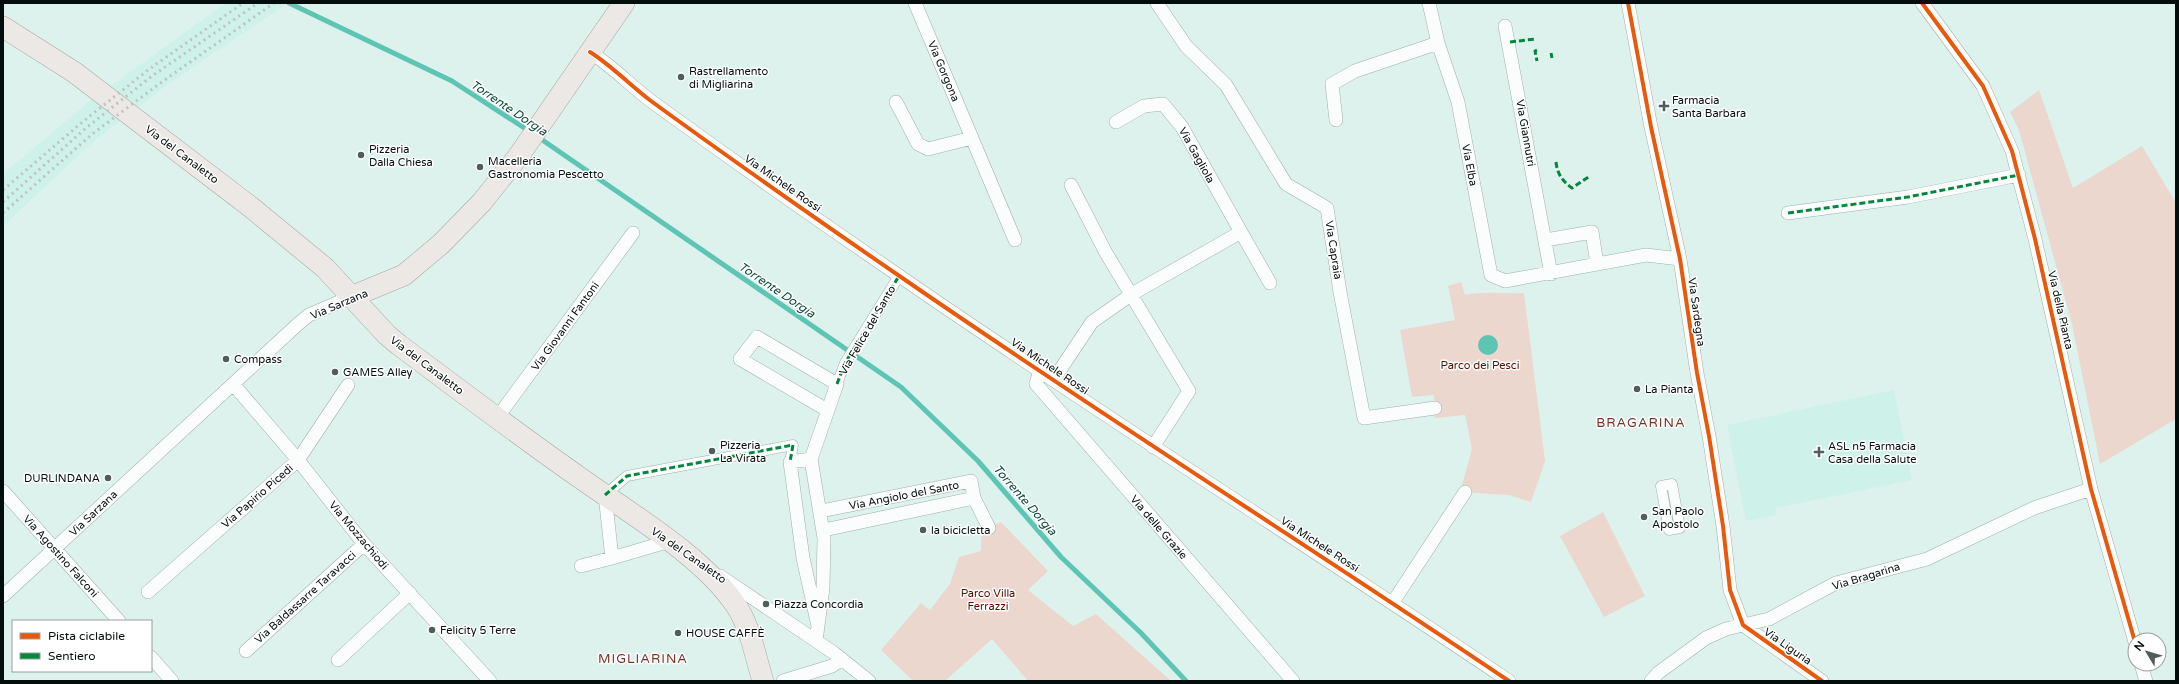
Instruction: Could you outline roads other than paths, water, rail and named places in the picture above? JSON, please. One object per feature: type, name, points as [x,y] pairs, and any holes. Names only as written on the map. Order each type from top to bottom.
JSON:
[{"type":"main road","name":"Via Sarzana","points":[[351,297],[404,276],[441,244],[482,202],[520,154],[624,3]]},
{"type":"main road","name":"Via del Canaletto","points":[[3,27],[74,72],[218,181],[325,268],[387,335],[497,418],[677,547]]},
{"type":"main road","points":[[677,547],[719,586],[736,607],[752,642],[760,673]]},
{"type":"street","name":"Via Gorgona","points":[[915,3],[1015,240]]},
{"type":"street","name":"Via Capraia","points":[[1157,3],[1186,46],[1226,85],[1286,184],[1327,208],[1340,292],[1364,418],[1434,408]]},
{"type":"street","name":"Via Elba","points":[[1429,3],[1438,43],[1458,102],[1491,275],[1505,281],[1551,274]]},
{"type":"street","name":"Via Sardegna","points":[[1628,3],[1653,134],[1680,259],[1696,373],[1709,436],[1722,518],[1730,590],[1743,625]]},
{"type":"street","name":"Via della Pianta","points":[[1922,3],[1983,86],[2012,151],[2069,384],[2091,489],[2132,632]]},
{"type":"street","name":"Via Giannutri","points":[[1505,26],[1546,240],[1551,274]]},
{"type":"street","points":[[1336,120],[1332,84],[1355,71],[1438,43]]},
{"type":"street","name":"Via Michele Rossi","points":[[590,52],[604,61],[647,98],[899,276],[1153,447],[1394,602],[1509,681]]},
{"type":"street","points":[[896,102],[918,144],[928,149],[972,138]]},
{"type":"street","name":"Via Gagliola","points":[[1116,122],[1144,106],[1163,104],[1182,127],[1270,283]]},
{"type":"street","points":[[1788,213],[1908,197],[2019,175]]},
{"type":"street","points":[[1071,185],[1106,253],[1189,391],[1153,447]]},
{"type":"street","points":[[1054,379],[1092,322],[1132,294],[1241,232]]},
{"type":"street","points":[[1546,240],[1592,232],[1598,264]]},
{"type":"street","name":"Via Giovanni Fantoni","points":[[497,418],[633,233]]},
{"type":"street","points":[[1551,274],[1646,255],[1680,259]]},
{"type":"street","name":"Via Felice del Santo","points":[[811,459],[827,410],[845,363],[899,276]]},
{"type":"street","name":"Via Sarzana","points":[[3,596],[309,315],[351,297]]},
{"type":"street","name":"Via Felice del Santo","points":[[827,410],[740,358],[757,337],[837,384]]},
{"type":"street","name":"Via delle Grazie","points":[[1040,370],[1036,384],[1293,681]]},
{"type":"street","name":"Via Mozzachiodi","points":[[233,384],[298,460],[364,544],[490,681]]},
{"type":"street","name":"Via Papirio Picedi","points":[[148,592],[298,460],[348,385]]},
{"type":"street","points":[[612,558],[605,495],[627,476],[793,445],[790,462],[803,558],[818,626]]},
{"type":"street","points":[[790,462],[811,459],[824,530],[824,588],[816,641]]},
{"type":"street","name":"Via Angiolo del Santo","points":[[821,511],[971,481],[974,498],[988,528]]},
{"type":"street","name":"Via Bragarina","points":[[1651,681],[1658,673],[1706,638],[1743,625],[1769,619],[1836,583],[1927,559],[2034,508],[2091,489]]},
{"type":"street","name":"Via Agostino Falconi","points":[[3,491],[118,620]]},
{"type":"street","points":[[1394,602],[1465,492]]},
{"type":"street","name":"Via Angiolo del Santo","points":[[824,530],[974,498]]},
{"type":"street","name":"Via Baldassarre Taravacci","points":[[246,651],[364,544]]},
{"type":"street","points":[[581,566],[612,558],[677,547]]},
{"type":"street","name":"Via del Canaletto","points":[[677,547],[842,659],[869,681]]},
{"type":"street","points":[[338,660],[410,593]]},
{"type":"street","name":"Via Liguria","points":[[1743,625],[1822,681]]},
{"type":"street","points":[[152,658],[172,681]]},
{"type":"street","points":[[783,681],[832,666],[842,659]]},
{"type":"waterway","name":"Torrente Dorgia","points":[[289,3],[452,81],[529,131]]},
{"type":"waterway","name":"Torrente Dorgia","points":[[538,137],[901,387],[978,461],[1061,557],[1141,633],[1186,681]]},
{"type":"railway","points":[[3,190],[80,124],[148,70],[243,3]]},
{"type":"railway","points":[[3,202],[86,128],[152,76],[258,3]]},
{"type":"railway","points":[[3,213],[91,135],[159,84],[274,3]]},
{"type":"place","name":"Rastrellamento di Migliarina","points":[[681,77]]},
{"type":"place","name":"Farmacia Santa Barbara","points":[[1664,106]]},
{"type":"place","name":"Pizzeria Dalla Chiesa","points":[[361,155]]},
{"type":"place","name":"Macelleria Gastronomia Pescetto","points":[[480,167]]},
{"type":"place","name":"Compass","points":[[226,359]]},
{"type":"place","name":"GAMES Alley","points":[[335,372]]},
{"type":"place","name":"La Pianta","points":[[1637,389]]},
{"type":"place","name":"Pizzeria La Virata","points":[[712,451]]},
{"type":"place","name":"ASL n5 Farmacia Casa della Salute","points":[[1819,452]]},
{"type":"place","name":"DURLINDANA","points":[[108,478]]},
{"type":"place","name":"San Paolo Apostolo","points":[[1644,517]]},
{"type":"place","name":"la bicicletta","points":[[923,530]]},
{"type":"place","name":"Piazza Concordia","points":[[766,604]]},
{"type":"place","name":"Felicity 5 Terre","points":[[432,630]]},
{"type":"place","name":"HOUSE CAFFÈ","points":[[678,633]]},
{"type":"district","name":"BRAGARINA","points":[[1641,422]]},
{"type":"district","name":"MIGLIARINA","points":[[643,658]]},
{"type":"park label","name":"Parco dei Pesci","points":[[1480,365]]},
{"type":"park label","name":"Parco Villa Ferrazzi","points":[[988,599]]}]
